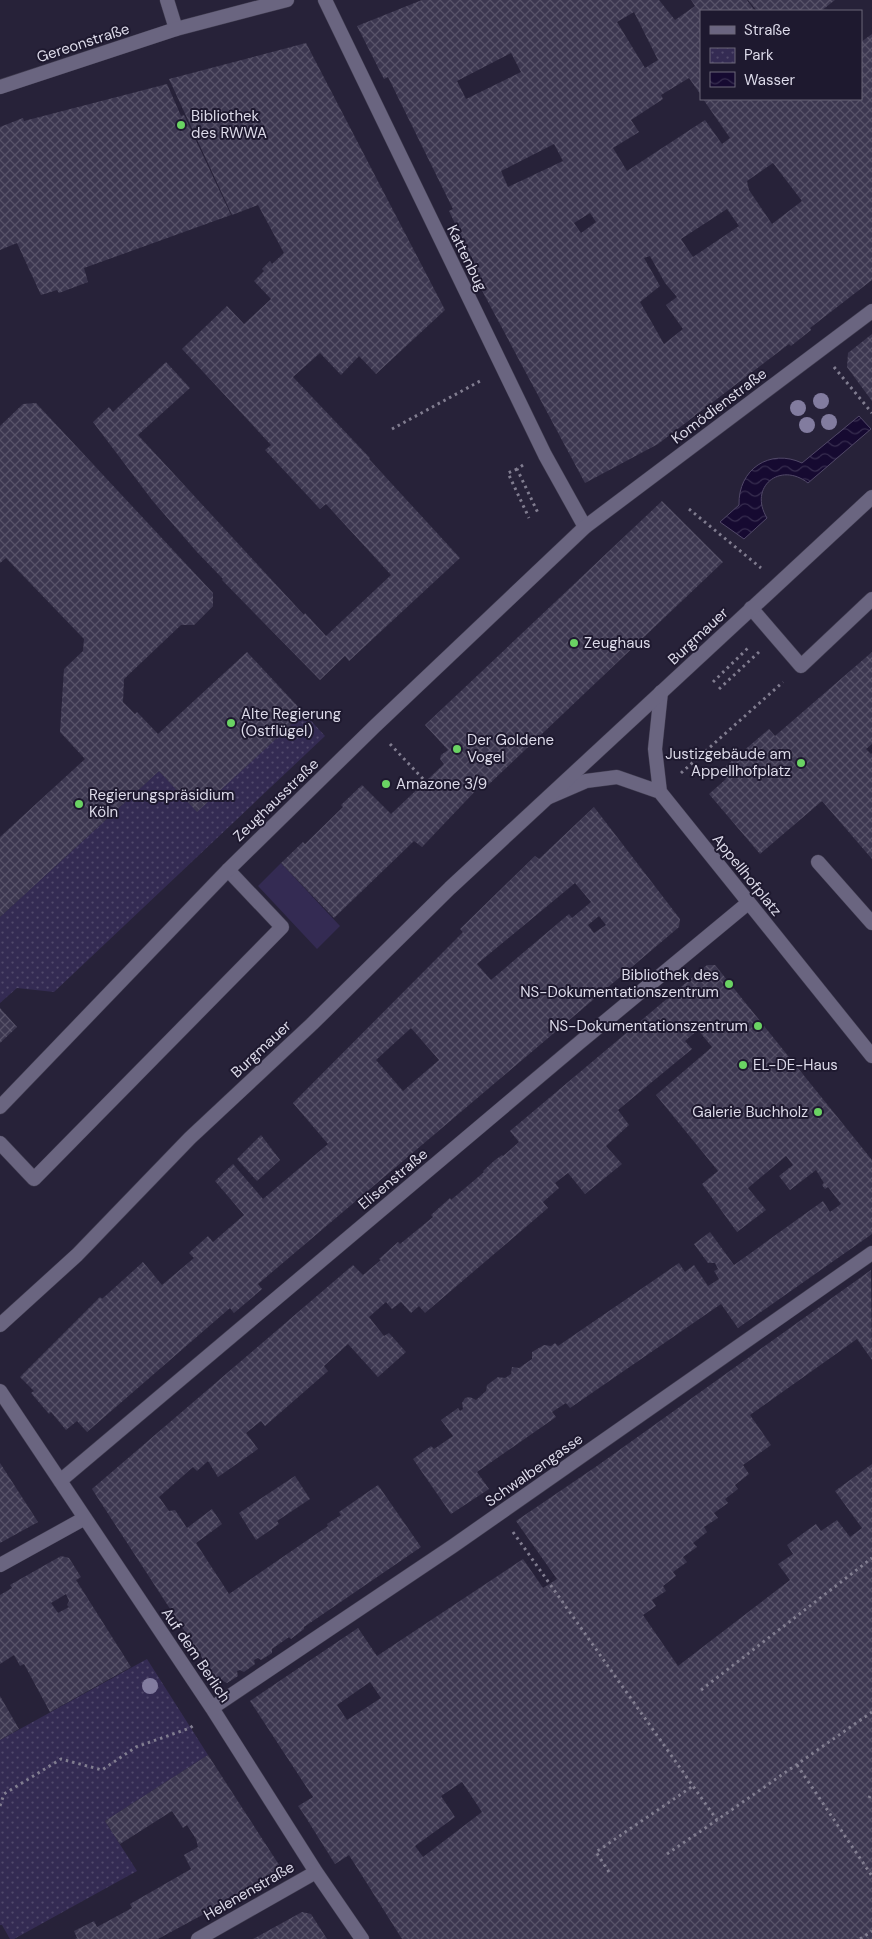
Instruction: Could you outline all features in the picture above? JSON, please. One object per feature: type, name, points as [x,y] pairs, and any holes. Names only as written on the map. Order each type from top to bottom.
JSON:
[{"type":"street","points":[[167,0],[176,29]]},
{"type":"street","name":"Gereonstraße","points":[[0,87],[176,29],[287,0]]},
{"type":"street","name":"Kattenbug","points":[[325,0],[540,447],[586,527]]},
{"type":"street","name":"Komödienstraße","points":[[586,527],[872,311]]},
{"type":"street","name":"Burgmauer","points":[[0,1325],[77,1256],[190,1138],[312,1024],[450,888],[872,497]]},
{"type":"street","name":"Zeughausstraße","points":[[0,1108],[228,870],[374,728],[586,527]]},
{"type":"street","points":[[751,608],[801,666],[872,599]]},
{"type":"street","points":[[660,792],[655,749],[661,692]]},
{"type":"street","name":"Burgmauer","points":[[546,798],[586,781],[617,777],[660,792]]},
{"type":"street","name":"Appellhofplatz","points":[[660,792],[871,1055]]},
{"type":"street","points":[[818,862],[872,923]]},
{"type":"street","points":[[0,1143],[34,1179],[282,927],[228,870]]},
{"type":"street","name":"Elisenstraße","points":[[60,1481],[748,903]]},
{"type":"street","name":"Schwalbengasse","points":[[212,1708],[500,1514],[872,1253]]},
{"type":"street","name":"Auf dem Berlich","points":[[0,1391],[212,1708],[316,1872],[362,1939]]},
{"type":"street","points":[[0,1566],[85,1518]]},
{"type":"street","name":"Helenenstraße","points":[[198,1939],[316,1872]]},
{"type":"path","points":[[811,357],[823,370],[831,363],[872,413]]},
{"type":"path","points":[[392,429],[469,386]]},
{"type":"path","points":[[517,469],[508,473],[529,518]]},
{"type":"path","points":[[519,473],[538,514]]},
{"type":"path","points":[[688,509],[779,582]]},
{"type":"path","points":[[713,682],[750,646]]},
{"type":"path","points":[[719,689],[757,653]]},
{"type":"path","points":[[660,792],[801,666]]},
{"type":"path","points":[[374,728],[425,781]]},
{"type":"path","points":[[500,1514],[717,1820]]},
{"type":"path","points":[[701,1690],[872,1558]]},
{"type":"path","points":[[0,1806],[2,1795],[61,1760],[102,1770],[136,1747],[190,1728],[212,1708]]},
{"type":"path","points":[[667,1854],[872,1712]]},
{"type":"path","points":[[797,1765],[872,1876]]},
{"type":"path","points":[[610,1872],[596,1852],[693,1786]]},
{"type":"path","points":[[860,1939],[872,1931]]},
{"type":"green space","points":[[304,713],[325,736],[54,992],[17,988],[0,1003],[0,917],[159,771],[197,811]]},
{"type":"green space","points":[[281,863],[340,926],[317,949],[258,886]]},
{"type":"green space","points":[[147,1659],[208,1755],[105,1821],[137,1871],[14,1939],[10,1939],[2,1925],[0,1925],[0,1740]]},
{"type":"water","points":[[859,416],[871,429],[808,483],[797,477],[787,475],[778,476],[770,481],[764,488],[761,496],[762,507],[767,518],[744,539],[720,522],[739,505],[740,492],[744,481],[758,465],[768,460],[779,458],[802,463]]},
{"type":"building","points":[[422,0],[659,0],[675,20],[695,6],[691,0],[747,0],[754,10],[700,10],[700,94],[689,78],[661,95],[663,99],[631,120],[639,132],[613,148],[627,171],[705,120],[722,144],[730,138],[704,100],[862,100],[862,41],[872,34],[872,280],[810,328],[811,330],[791,346],[789,344],[658,444],[585,483],[471,270],[476,267],[449,211],[453,209],[388,77],[384,79],[357,26]],"holes":[[[634,12],[658,60],[645,68],[617,22]],[[511,53],[521,72],[466,99],[457,81]],[[554,144],[563,161],[508,187],[501,171]],[[773,163],[802,201],[772,224],[749,190],[747,181]],[[727,209],[739,226],[693,257],[681,239]],[[590,213],[596,222],[581,233],[574,223]],[[650,256],[665,283],[677,297],[666,305],[683,329],[664,344],[640,302],[660,286],[644,258]]]},
{"type":"building","points":[[748,0],[835,0],[822,10],[756,10]]},
{"type":"building","points":[[306,43],[445,310],[376,374],[359,356],[341,375],[320,353],[293,377],[370,458],[460,558],[349,661],[345,656],[320,680],[196,551],[152,500],[93,422],[109,407],[113,412],[166,362],[190,388],[138,435],[304,615],[305,613],[326,636],[391,575],[326,504],[320,509],[265,450],[271,445],[182,349],[227,306],[244,324],[271,299],[254,281],[264,271],[262,269],[270,261],[272,264],[284,253],[258,205],[232,215],[169,79]]},
{"type":"building","points":[[167,84],[181,116],[184,115],[231,215],[84,268],[88,282],[59,293],[57,290],[41,295],[17,243],[0,250],[0,127],[23,118],[24,121]]},
{"type":"building","points":[[872,334],[872,401],[847,367],[848,353]]},
{"type":"building","points":[[36,403],[213,593],[213,606],[194,625],[181,625],[124,679],[123,702],[135,714],[137,712],[158,734],[247,652],[304,713],[197,812],[159,771],[0,917],[0,837],[85,759],[60,732],[64,669],[83,651],[84,639],[6,558],[0,563],[0,426],[23,404]]},
{"type":"building","name":"Zeughaus","points":[[662,501],[723,562],[485,788],[482,784],[422,847],[414,841],[334,918],[281,863],[303,842],[305,844],[343,807],[341,805],[362,785],[391,814],[444,764],[440,759],[441,755],[448,750],[425,725]]},
{"type":"building","name":"Justizgebäude am Appellhofplatz","points":[[872,652],[872,744],[866,749],[872,753],[872,859],[822,801],[760,854],[709,794],[726,779],[719,772],[769,729],[775,736]]},
{"type":"building","points":[[594,807],[680,919],[679,927],[258,1284],[262,1289],[234,1313],[230,1308],[87,1432],[77,1421],[66,1430],[51,1412],[49,1414],[31,1393],[34,1391],[20,1377],[100,1297],[102,1299],[143,1262],[162,1285],[194,1258],[189,1253],[208,1236],[213,1242],[244,1215],[215,1181],[233,1164],[263,1199],[328,1144],[293,1103],[463,932],[460,929],[535,856],[539,859]],"holes":[[[575,883],[591,902],[572,918],[569,914],[491,980],[477,964]],[[599,916],[606,925],[594,933],[588,925]],[[411,1028],[439,1060],[403,1091],[376,1060]]]},
{"type":"building","points":[[707,965],[715,965],[872,1160],[872,1234],[738,1328],[721,1304],[570,1408],[566,1403],[552,1412],[556,1417],[477,1472],[489,1489],[451,1514],[413,1459],[431,1446],[434,1449],[453,1436],[441,1420],[458,1408],[460,1411],[463,1409],[462,1403],[465,1398],[470,1397],[476,1400],[486,1391],[487,1385],[498,1377],[505,1378],[511,1374],[512,1367],[519,1368],[532,1359],[532,1352],[544,1345],[551,1346],[555,1343],[558,1346],[679,1263],[685,1272],[694,1265],[708,1286],[719,1279],[714,1271],[718,1269],[715,1263],[708,1263],[694,1244],[710,1232],[734,1265],[823,1201],[830,1212],[841,1204],[828,1187],[825,1189],[822,1185],[824,1183],[816,1170],[790,1190],[779,1176],[793,1165],[786,1156],[748,1188],[766,1210],[737,1232],[702,1184],[718,1171],[656,1095],[712,1047],[698,1030],[685,1041],[692,1049],[618,1110],[629,1125],[606,1146],[622,1164],[585,1194],[568,1173],[555,1183],[559,1188],[543,1202],[548,1208],[425,1313],[419,1306],[411,1313],[401,1302],[392,1309],[386,1302],[369,1317],[384,1336],[389,1333],[406,1352],[378,1377],[348,1344],[324,1366],[328,1371],[265,1426],[261,1421],[246,1433],[258,1449],[218,1477],[208,1461],[197,1471],[193,1467],[159,1497],[169,1511],[175,1510],[187,1528],[212,1509],[222,1524],[196,1543],[229,1594],[328,1526],[327,1524],[341,1515],[339,1512],[378,1485],[421,1547],[304,1627],[291,1639],[289,1637],[272,1649],[272,1653],[261,1660],[258,1658],[254,1660],[255,1664],[244,1672],[237,1671],[238,1676],[227,1683],[223,1681],[219,1684],[92,1489],[353,1265],[363,1275],[398,1242],[400,1244],[433,1217],[431,1215],[450,1198],[451,1200],[495,1160],[503,1156],[519,1142],[510,1131]]},
{"type":"building","points":[[0,1008],[17,1027],[0,1043]]},
{"type":"building","points":[[261,1135],[280,1160],[257,1181],[237,1159]]},
{"type":"building","points":[[871,1270],[872,1360],[857,1339],[750,1415],[771,1445],[743,1465],[749,1474],[735,1485],[738,1489],[725,1499],[728,1503],[714,1513],[718,1518],[704,1527],[707,1532],[693,1543],[697,1547],[683,1557],[687,1562],[673,1572],[676,1576],[663,1586],[666,1591],[652,1600],[656,1606],[643,1615],[678,1666],[790,1580],[778,1564],[793,1554],[787,1545],[816,1524],[821,1531],[837,1520],[850,1537],[862,1528],[835,1491],[872,1464],[872,1939],[402,1939],[349,1855],[335,1864],[298,1806],[313,1797],[250,1701],[358,1628],[377,1656],[523,1559],[543,1588],[557,1579],[516,1521],[597,1466]],"holes":[[[370,1682],[381,1698],[347,1720],[337,1705]],[[462,1782],[482,1812],[423,1857],[415,1846],[455,1817],[441,1796]]]},
{"type":"building","points":[[0,1463],[38,1522],[0,1543]]},
{"type":"building","points":[[295,1476],[310,1499],[277,1521],[279,1524],[256,1540],[239,1513]]},
{"type":"building","points":[[61,1556],[69,1558],[81,1577],[76,1580],[131,1667],[50,1712],[24,1664],[20,1666],[14,1655],[0,1664],[0,1595],[12,1588],[10,1585]],"holes":[[[66,1594],[69,1601],[67,1605],[69,1607],[58,1613],[51,1603]]]},
{"type":"building","points":[[0,1696],[19,1729],[0,1740]]},
{"type":"building","points":[[208,1755],[283,1871],[158,1939],[75,1939],[77,1938],[74,1931],[94,1921],[97,1927],[132,1908],[130,1904],[191,1869],[184,1855],[198,1847],[196,1839],[187,1825],[183,1828],[172,1811],[120,1844],[105,1821]]},
{"type":"building","points":[[302,1912],[311,1914],[327,1939],[253,1939]]},
{"type":"place","name":"Bibliothek des RWWA","points":[[181,125]]},
{"type":"place","name":"Zeughaus","points":[[574,643]]},
{"type":"place","name":"Alte Regierung (Ostflügel)","points":[[231,723]]},
{"type":"place","name":"Der Goldene Vogel","points":[[457,749]]},
{"type":"place","name":"Justizgebäude am Appellhofplatz","points":[[801,763]]},
{"type":"place","name":"Amazone 3/9","points":[[386,784]]},
{"type":"place","name":"Regierungspräsidium Köln","points":[[79,804]]},
{"type":"place","name":"Bibliothek des NS-Dokumentationszentrum","points":[[729,984]]},
{"type":"place","name":"NS-Dokumentationszentrum","points":[[758,1026]]},
{"type":"place","name":"EL-DE-Haus","points":[[743,1065]]},
{"type":"place","name":"Galerie Buchholz","points":[[818,1112]]}]
